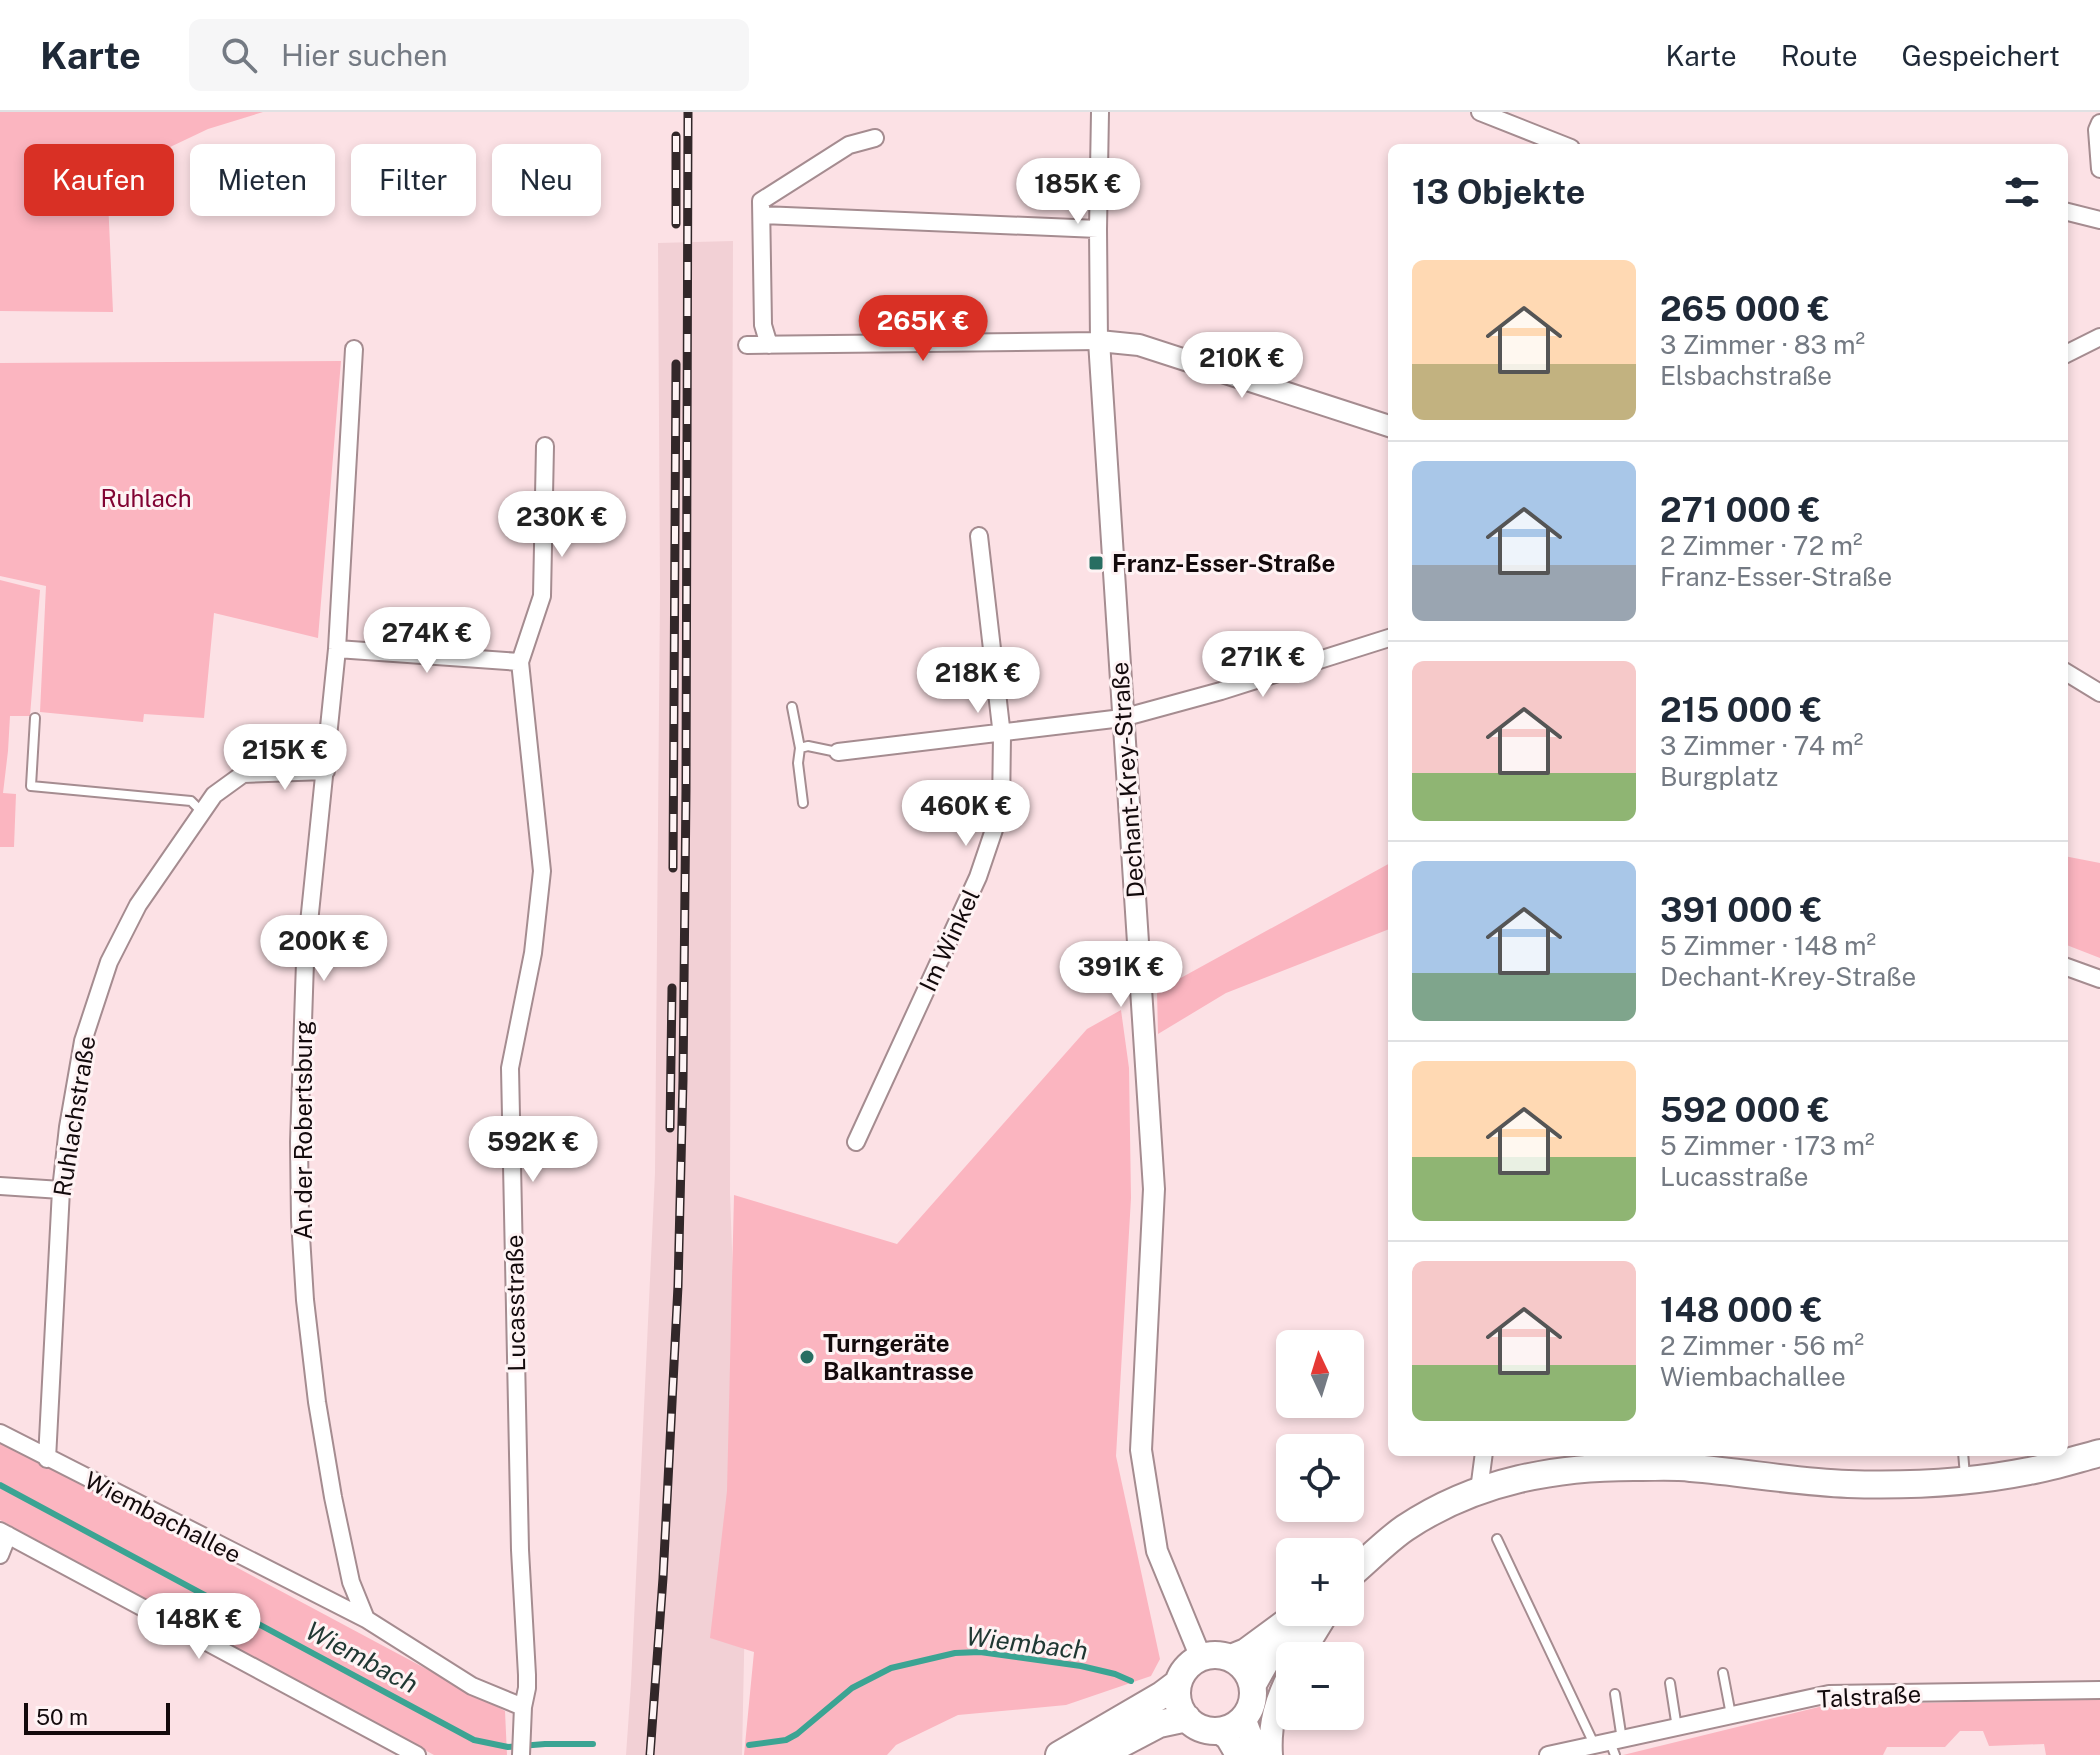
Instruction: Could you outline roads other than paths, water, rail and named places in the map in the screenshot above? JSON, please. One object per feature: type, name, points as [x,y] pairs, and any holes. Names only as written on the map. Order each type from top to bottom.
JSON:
[{"type":"main road","points":[[1364,1563],[1404,1529],[1441,1507],[1479,1490],[1528,1476],[1603,1467],[1689,1467],[1769,1478],[1911,1485],[2030,1471],[2100,1453]]},
{"type":"main road","points":[[1231,1658],[1246,1652],[1282,1626]]},
{"type":"main road","points":[[1253,1684],[1266,1661],[1302,1626]]},
{"type":"main road","points":[[1217,1731],[1233,1727],[1244,1718],[1252,1704],[1253,1684],[1242,1665],[1218,1655],[1201,1658],[1186,1668],[1178,1683],[1177,1696],[1187,1718],[1227,1738],[1237,1755]]},
{"type":"main road","points":[[1059,1755],[1178,1683]]},
{"type":"main road","points":[[1271,1755],[1272,1716],[1276,1704]]},
{"type":"main road","points":[[1082,1755],[1119,1745],[1159,1724],[1187,1718]]},
{"type":"main road","points":[[1244,1718],[1258,1755]]},
{"type":"street","name":"Dechant-Krey-Straße","points":[[1100,112],[1099,341],[1154,1189],[1141,1450],[1157,1551],[1201,1658]]},
{"type":"street","points":[[1480,112],[1561,144]]},
{"type":"street","points":[[2100,123],[2097,130],[2100,169]]},
{"type":"street","points":[[769,345],[763,325],[761,201],[849,145],[875,138]]},
{"type":"street","points":[[2068,212],[2100,220]]},
{"type":"street","points":[[762,215],[1098,229]]},
{"type":"street","points":[[2068,353],[2100,337]]},
{"type":"street","points":[[747,345],[1099,341],[1139,345],[1388,426]]},
{"type":"street","name":"An der Robertsburg","points":[[354,349],[337,649],[305,962],[299,1142],[305,1300],[319,1418],[351,1582],[366,1619]]},
{"type":"street","name":"Lucasstraße","points":[[521,1755],[527,1675],[520,1550],[510,1068],[533,953],[542,871],[520,662],[542,596],[545,446]]},
{"type":"street","name":"Im Winkel","points":[[856,1142],[978,877],[1001,809],[1001,733],[979,536]]},
{"type":"street","points":[[838,752],[1122,718],[1221,691],[1388,638]]},
{"type":"street","points":[[337,649],[520,662]]},
{"type":"street","points":[[2068,673],[2100,693]]},
{"type":"street","name":"Ruhlachstraße","points":[[47,1459],[61,1190],[68,1127],[83,1041],[109,962],[138,905],[214,795],[243,774],[326,771]]},
{"type":"street","points":[[2068,967],[2100,979]]},
{"type":"street","points":[[0,1186],[61,1190]]},
{"type":"street","name":"Wiembachallee","points":[[0,1433],[366,1619],[472,1686],[523,1714]]},
{"type":"street","points":[[1479,1490],[1483,1456]]},
{"type":"street","points":[[0,1555],[4,1533],[417,1755]]},
{"type":"street","name":"Talstraße","points":[[1548,1755],[1611,1746],[1829,1694],[2100,1690]]},
{"type":"lane","points":[[792,707],[800,748],[798,763],[803,803]]},
{"type":"lane","points":[[35,718],[31,786],[191,801],[202,812]]},
{"type":"lane","points":[[800,748],[808,746],[838,752]]},
{"type":"lane","points":[[1963,1456],[1966,1480]]},
{"type":"lane","points":[[1497,1539],[1611,1746]]},
{"type":"lane","points":[[1723,1673],[1732,1716]]},
{"type":"lane","points":[[1670,1683],[1677,1728]]},
{"type":"lane","points":[[1611,1746],[1615,1694]]},
{"type":"waterway","name":"Wiembach","points":[[0,1485],[474,1740],[508,1747],[593,1744]]},
{"type":"waterway","name":"Wiembach","points":[[749,1745],[786,1740],[852,1688],[891,1668],[955,1653],[980,1652],[1081,1666],[1131,1681]]},
{"type":"railway","points":[[650,1755],[663,1578],[678,1286],[683,1080],[688,112]]},
{"type":"railway","points":[[676,136],[676,224]]},
{"type":"railway","points":[[673,868],[676,364]]},
{"type":"railway","points":[[670,1128],[672,988]]},
{"type":"place","name":"Franz-Esser-Straße","points":[[1096,563]]},
{"type":"place","name":"Turngeräte Balkantrasse","points":[[807,1357]]},
{"type":"park label","name":"Ruhlach","points":[[146,498]]}]
